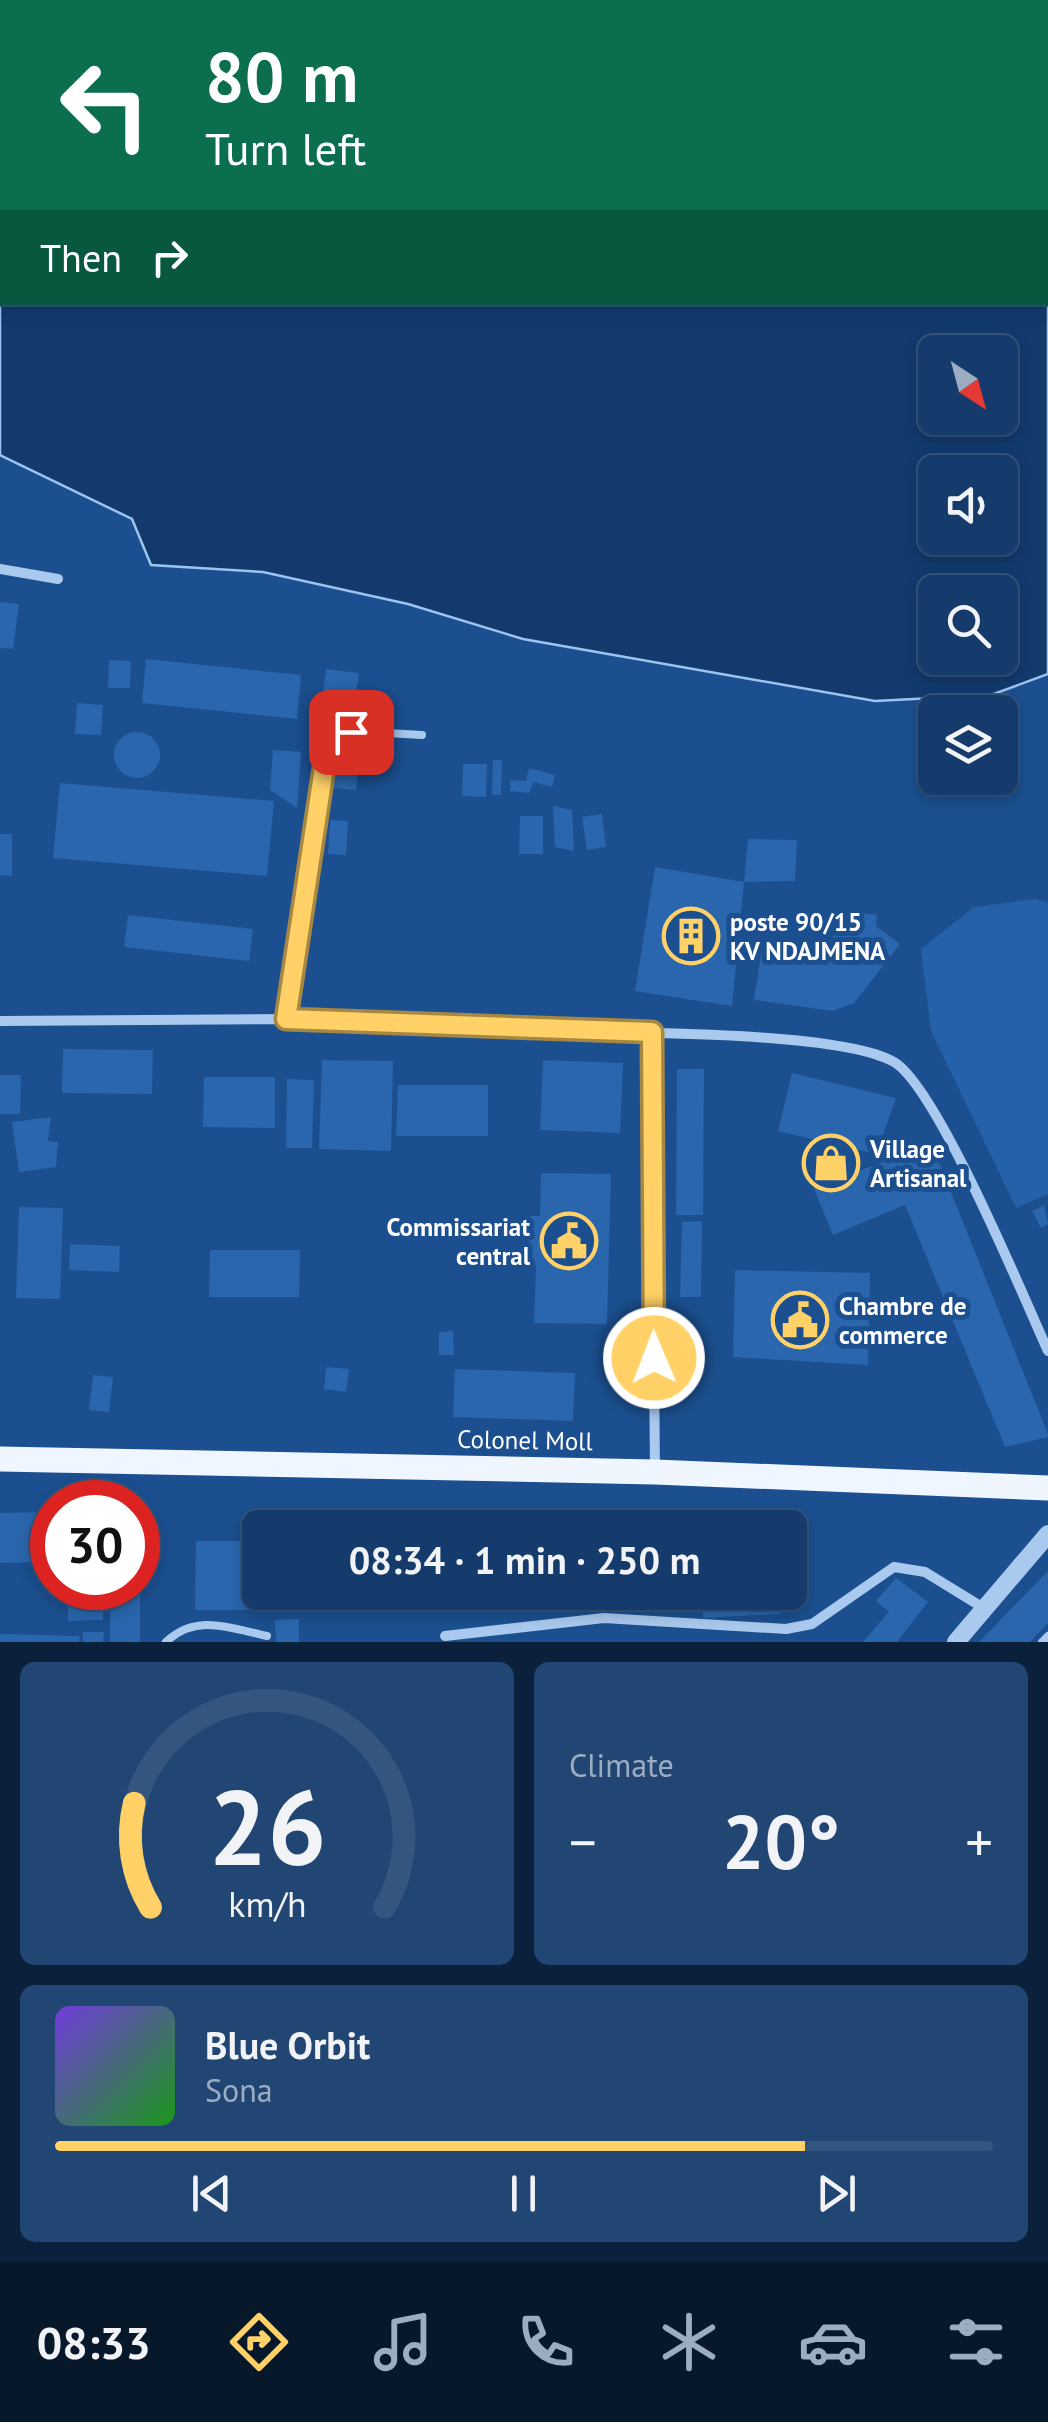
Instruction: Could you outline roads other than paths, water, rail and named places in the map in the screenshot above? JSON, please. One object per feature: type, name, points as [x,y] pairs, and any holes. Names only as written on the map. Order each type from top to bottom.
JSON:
[{"type":"main road","name":"Colonel Moll","points":[[0,1459],[655,1472],[1048,1488]]},
{"type":"street","points":[[0,570],[58,578]]},
{"type":"street","points":[[0,1021],[286,1019],[720,1034],[828,1046],[885,1058],[913,1079],[957,1156],[1048,1351]]},
{"type":"street","points":[[652,1032],[655,1472]]},
{"type":"street","points":[[956,1642],[1048,1534]]},
{"type":"street","points":[[445,1636],[604,1618],[786,1630],[812,1624],[894,1566],[925,1572],[982,1608]]},
{"type":"lane","points":[[286,1019],[327,748],[340,734],[351,732],[422,736]]},
{"type":"lane","points":[[166,1642],[178,1630],[204,1622],[267,1636]]},
{"type":"lane","points":[[1042,1642],[1048,1636]]},
{"type":"place","name":"poste 90/15 KV NDAJMENA","points":[[691,936]]},
{"type":"place","name":"Village Artisanal","points":[[831,1163]]},
{"type":"place","name":"Commissariat central","points":[[569,1241]]},
{"type":"place","name":"Chambre de commerce","points":[[800,1320]]}]
